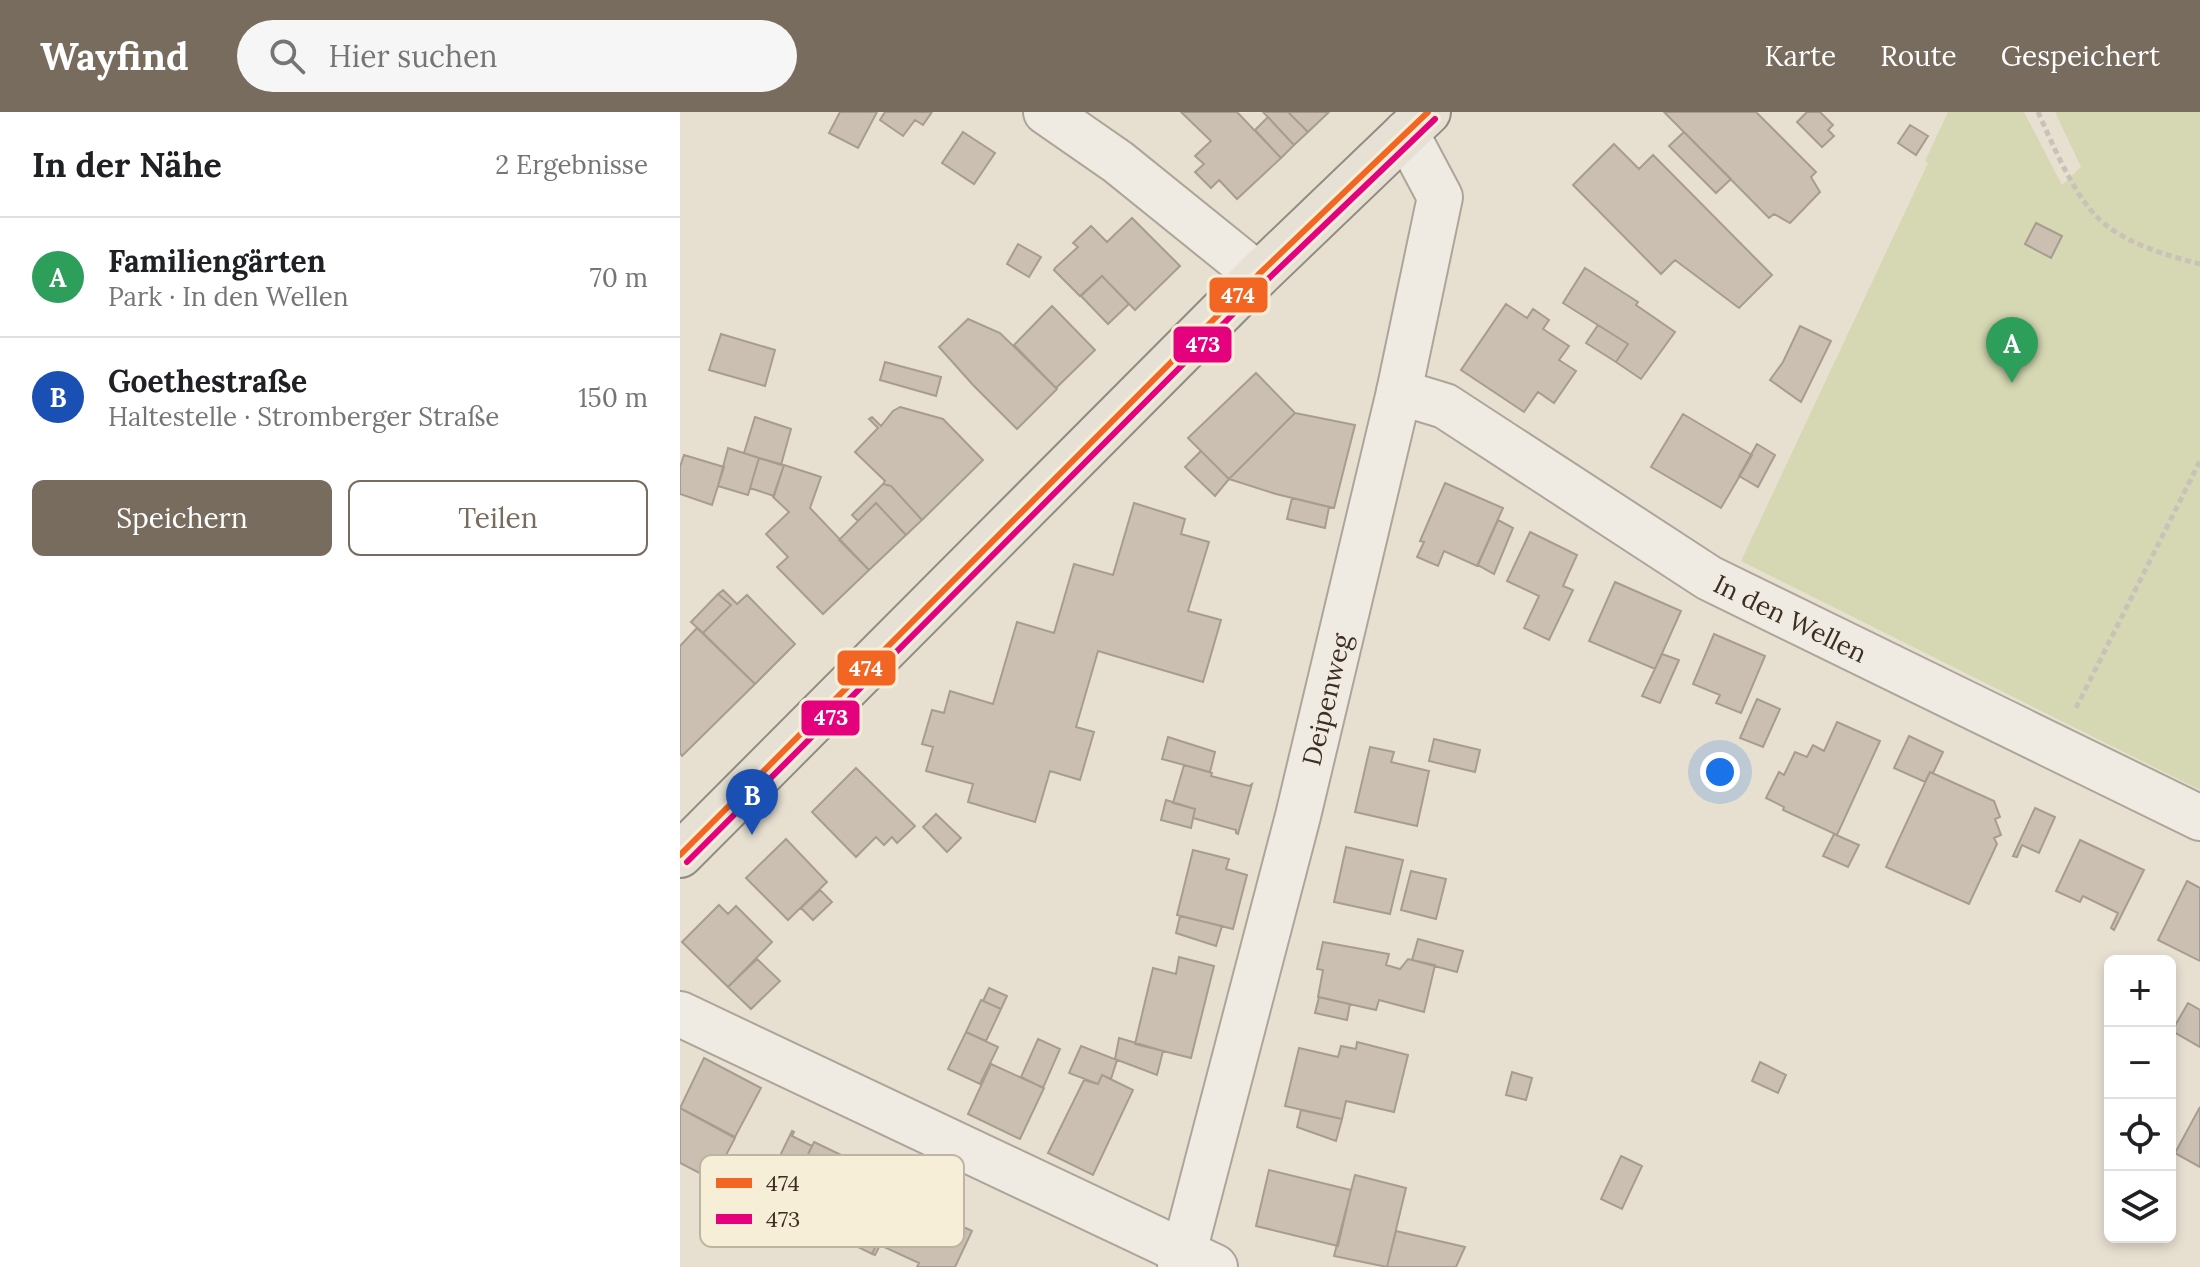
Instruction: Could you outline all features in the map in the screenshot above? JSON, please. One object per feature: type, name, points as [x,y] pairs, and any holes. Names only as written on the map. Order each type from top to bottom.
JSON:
[{"type":"main road","points":[[680,855],[1258,275],[1417,122]]},
{"type":"street","points":[[1046,112],[1118,162],[1258,275]]},
{"type":"street","name":"Deipenweg","points":[[1193,1262],[1399,392],[1440,197],[1417,122]]},
{"type":"street","name":"In den Wellen","points":[[1399,392],[1445,406],[1709,578],[2200,818]]},
{"type":"street","points":[[680,1014],[1193,1262]]},
{"type":"path","points":[[2038,112],[2064,170],[2099,219],[2137,244],[2200,264]]},
{"type":"path","points":[[2055,748],[2200,461]]},
{"type":"green space","points":[[1948,112],[2024,112],[2062,185],[2081,167],[2055,112],[2200,112],[2200,790],[1741,561],[1928,163],[1925,161]]},
{"type":"building","points":[[840,112],[877,112],[858,148],[829,133]]},
{"type":"building","points":[[885,112],[932,112],[923,125],[915,120],[903,136],[880,120]]},
{"type":"building","points":[[1181,112],[1237,112],[1281,158],[1237,199],[1219,180],[1211,188],[1195,172],[1204,164],[1195,156],[1211,141]]},
{"type":"building","points":[[1263,112],[1288,112],[1308,132],[1294,145]]},
{"type":"building","points":[[1288,112],[1329,112],[1308,132]]},
{"type":"building","points":[[1664,112],[1756,112],[1816,172],[1811,177],[1820,192],[1790,223],[1774,214],[1769,218]]},
{"type":"building","points":[[1807,112],[1820,112],[1833,125],[1828,130],[1834,136],[1822,147],[1797,122]]},
{"type":"building","points":[[1268,117],[1294,145],[1281,158],[1255,130]]},
{"type":"building","points":[[1910,125],[1928,136],[1916,155],[1898,143]]},
{"type":"building","points":[[963,132],[995,153],[974,184],[942,163]]},
{"type":"building","points":[[1684,132],[1731,179],[1716,193],[1669,146]]},
{"type":"building","points":[[1614,144],[1639,169],[1653,155],[1772,275],[1739,308],[1675,260],[1661,274],[1573,185]]},
{"type":"building","points":[[1132,218],[1180,266],[1135,310],[1102,276],[1080,296],[1054,270],[1078,247],[1073,243],[1091,226],[1107,242]]},
{"type":"building","points":[[2036,223],[2062,236],[2051,258],[2025,244]]},
{"type":"building","points":[[1018,244],[1041,257],[1029,277],[1007,264]]},
{"type":"building","points":[[1585,268],[1638,302],[1636,305],[1675,332],[1641,379],[1616,362],[1628,344],[1563,303]]},
{"type":"building","points":[[1102,276],[1129,304],[1108,324],[1081,296]]},
{"type":"building","points":[[1506,304],[1527,318],[1533,309],[1549,320],[1543,329],[1569,346],[1559,360],[1576,371],[1554,403],[1538,392],[1524,412],[1461,370]]},
{"type":"building","points":[[1052,306],[1095,350],[1056,388],[1014,345]]},
{"type":"building","points":[[968,319],[1000,333],[1057,389],[1017,429],[939,347]]},
{"type":"building","points":[[1598,325],[1628,344],[1616,362],[1586,343]]},
{"type":"building","points":[[1800,326],[1831,341],[1801,402],[1770,380],[1783,362]]},
{"type":"building","points":[[721,334],[775,350],[765,386],[709,370]]},
{"type":"building","points":[[885,362],[941,377],[936,396],[880,380]]},
{"type":"building","points":[[1256,373],[1295,413],[1229,479],[1188,438]]},
{"type":"building","points":[[900,407],[943,419],[983,460],[922,520],[891,486],[883,484],[885,481],[855,452],[878,428],[869,419],[872,417],[881,426]]},
{"type":"building","points":[[1295,413],[1355,425],[1334,508],[1229,479]]},
{"type":"building","points":[[1683,414],[1752,455],[1721,508],[1651,467]]},
{"type":"building","points":[[755,417],[791,429],[781,465],[744,453]]},
{"type":"building","points":[[1757,444],[1775,455],[1758,487],[1739,476]]},
{"type":"building","points":[[728,448],[759,458],[748,495],[718,486]]},
{"type":"building","points":[[1201,451],[1229,479],[1215,496],[1185,467]]},
{"type":"building","points":[[684,455],[724,467],[712,505],[680,494],[680,467]]},
{"type":"building","points":[[759,458],[784,465],[774,496],[750,488]]},
{"type":"building","points":[[784,465],[821,477],[810,508],[869,570],[823,614],[777,567],[788,557],[766,534],[789,512],[773,497]]},
{"type":"building","points":[[1445,483],[1503,508],[1477,566],[1444,551],[1438,566],[1417,557],[1424,542],[1420,541]]},
{"type":"building","points":[[883,484],[891,486],[922,520],[906,535],[876,503],[858,521],[852,515]]},
{"type":"building","points":[[1292,498],[1329,507],[1325,528],[1287,519]]},
{"type":"building","points":[[876,503],[906,535],[869,570],[839,540]]},
{"type":"building","points":[[1134,503],[1185,519],[1181,534],[1209,542],[1188,611],[1221,620],[1203,682],[1098,651],[1076,727],[1094,732],[1080,780],[1050,771],[1035,822],[968,802],[973,784],[926,771],[933,747],[922,744],[932,710],[944,713],[950,691],[993,704],[1017,622],[1054,633],[1074,564],[1113,575]]},
{"type":"building","points":[[1498,520],[1513,528],[1494,574],[1478,565]]},
{"type":"building","points":[[1530,532],[1577,555],[1563,586],[1573,590],[1549,640],[1524,628],[1539,596],[1507,581]]},
{"type":"building","points":[[1615,582],[1681,611],[1655,669],[1589,641]]},
{"type":"building","points":[[723,590],[737,604],[747,595],[795,644],[755,684],[703,633],[731,605],[718,594]]},
{"type":"building","points":[[718,594],[731,605],[703,633],[691,622]]},
{"type":"building","points":[[697,628],[755,684],[682,756],[680,646]]},
{"type":"building","points":[[1714,634],[1765,656],[1741,713],[1716,703],[1720,695],[1693,684]]},
{"type":"building","points":[[1662,654],[1679,660],[1660,703],[1642,696]]},
{"type":"building","points":[[1757,699],[1780,709],[1763,747],[1740,738]]},
{"type":"building","points":[[1837,722],[1880,741],[1837,835],[1783,810],[1784,807],[1766,798],[1779,772],[1784,775],[1795,752],[1807,757],[1813,745],[1824,751]]},
{"type":"building","points":[[1909,736],[1943,752],[1925,782],[1894,768]]},
{"type":"building","points":[[1168,737],[1215,752],[1210,772],[1162,759]]},
{"type":"building","points":[[1434,739],[1480,750],[1475,772],[1429,761]]},
{"type":"building","points":[[1370,747],[1394,752],[1391,762],[1429,771],[1417,826],[1355,812]]},
{"type":"building","points":[[1184,765],[1212,773],[1211,776],[1249,786],[1252,784],[1238,834],[1236,830],[1193,818],[1195,809],[1173,803]]},
{"type":"building","points":[[856,768],[915,826],[897,843],[892,837],[884,845],[876,837],[856,857],[812,812]]},
{"type":"building","points":[[1930,772],[1994,801],[2000,817],[1995,819],[2001,835],[1994,838],[1997,844],[1969,904],[1886,867]]},
{"type":"building","points":[[1166,800],[1195,809],[1191,828],[1161,820]]},
{"type":"building","points":[[2035,808],[2055,817],[2039,853],[2022,845],[2017,857],[2013,856]]},
{"type":"building","points":[[936,814],[961,838],[947,852],[923,827]]},
{"type":"building","points":[[1834,834],[1859,845],[1848,867],[1823,856]]},
{"type":"building","points":[[786,839],[827,882],[788,920],[746,878]]},
{"type":"building","points":[[2080,840],[2144,870],[2114,930],[2111,928],[2118,913],[2083,896],[2080,902],[2056,891]]},
{"type":"building","points":[[1346,847],[1403,860],[1390,914],[1334,902]]},
{"type":"building","points":[[1193,850],[1229,859],[1226,869],[1247,875],[1233,929],[1177,915]]},
{"type":"building","points":[[1411,871],[1446,879],[1436,919],[1401,910]]},
{"type":"building","points":[[2187,881],[2200,888],[2200,961],[2158,940]]},
{"type":"building","points":[[820,890],[832,902],[813,920],[801,908]]},
{"type":"building","points":[[719,905],[728,914],[736,906],[772,942],[728,987],[682,942]]},
{"type":"building","points":[[1180,916],[1222,926],[1216,946],[1176,933]]},
{"type":"building","points":[[1418,939],[1463,951],[1457,972],[1412,960]]},
{"type":"building","points":[[1323,942],[1389,954],[1386,965],[1400,969],[1408,959],[1435,965],[1424,1012],[1379,1000],[1376,1010],[1318,997],[1323,970],[1317,969]]},
{"type":"building","points":[[1179,957],[1214,966],[1191,1058],[1135,1044],[1153,968],[1176,974]]},
{"type":"building","points":[[757,959],[780,981],[751,1009],[728,987]]},
{"type":"building","points":[[989,988],[1007,996],[1001,1009],[983,1001]]},
{"type":"building","points":[[1319,997],[1350,1004],[1347,1020],[1315,1013]]},
{"type":"building","points":[[981,1000],[1001,1009],[986,1041],[966,1032]]},
{"type":"building","points":[[2188,1003],[2200,1010],[2200,1047],[2176,1033],[2176,1024]]},
{"type":"building","points":[[966,1032],[998,1047],[980,1084],[948,1069]]},
{"type":"building","points":[[1119,1038],[1163,1051],[1157,1075],[1115,1059]]},
{"type":"building","points":[[1038,1039],[1060,1049],[1043,1088],[1021,1077]]},
{"type":"building","points":[[1357,1042],[1408,1055],[1394,1112],[1346,1101],[1342,1119],[1285,1106],[1299,1048],[1338,1057],[1341,1046],[1356,1049]]},
{"type":"building","points":[[1081,1046],[1117,1060],[1111,1079],[1102,1075],[1098,1084],[1069,1073]]},
{"type":"building","points":[[704,1058],[761,1088],[735,1137],[680,1108]]},
{"type":"building","points":[[1760,1062],[1786,1075],[1778,1093],[1752,1081]]},
{"type":"building","points":[[991,1064],[1044,1088],[1020,1139],[968,1114]]},
{"type":"building","points":[[1512,1072],[1532,1078],[1526,1100],[1506,1095]]},
{"type":"building","points":[[1102,1075],[1133,1090],[1093,1175],[1048,1153],[1084,1080],[1098,1084]]},
{"type":"building","points":[[2200,1107],[2200,1167],[2176,1151]]},
{"type":"building","points":[[680,1108],[735,1138],[726,1155],[700,1155],[700,1173],[680,1163]]},
{"type":"building","points":[[1301,1110],[1342,1119],[1336,1141],[1297,1127]]},
{"type":"building","points":[[792,1131],[792,1136],[812,1146],[808,1155],[780,1155]]},
{"type":"building","points":[[814,1142],[841,1155],[808,1155]]},
{"type":"building","points":[[1621,1156],[1642,1166],[1622,1209],[1601,1199]]},
{"type":"building","points":[[1269,1170],[1351,1190],[1338,1246],[1256,1226]]},
{"type":"building","points":[[1355,1175],[1406,1188],[1387,1267],[1334,1256]]},
{"type":"building","points":[[964,1227],[972,1231],[955,1267],[917,1267],[919,1263],[884,1247],[964,1247]]},
{"type":"building","points":[[1396,1231],[1465,1247],[1456,1267],[1387,1267]]},
{"type":"building","points":[[858,1247],[875,1247],[872,1254]]},
{"type":"transit line","name":"474","points":[[680,855],[1258,275],[1428,112]]},
{"type":"transit line","name":"473","points":[[687,862],[1265,282],[1435,119]]},
{"type":"place","name":"Familiengärten","points":[[2012,383]]},
{"type":"place","name":"Goethestraße","points":[[752,835]]}]
